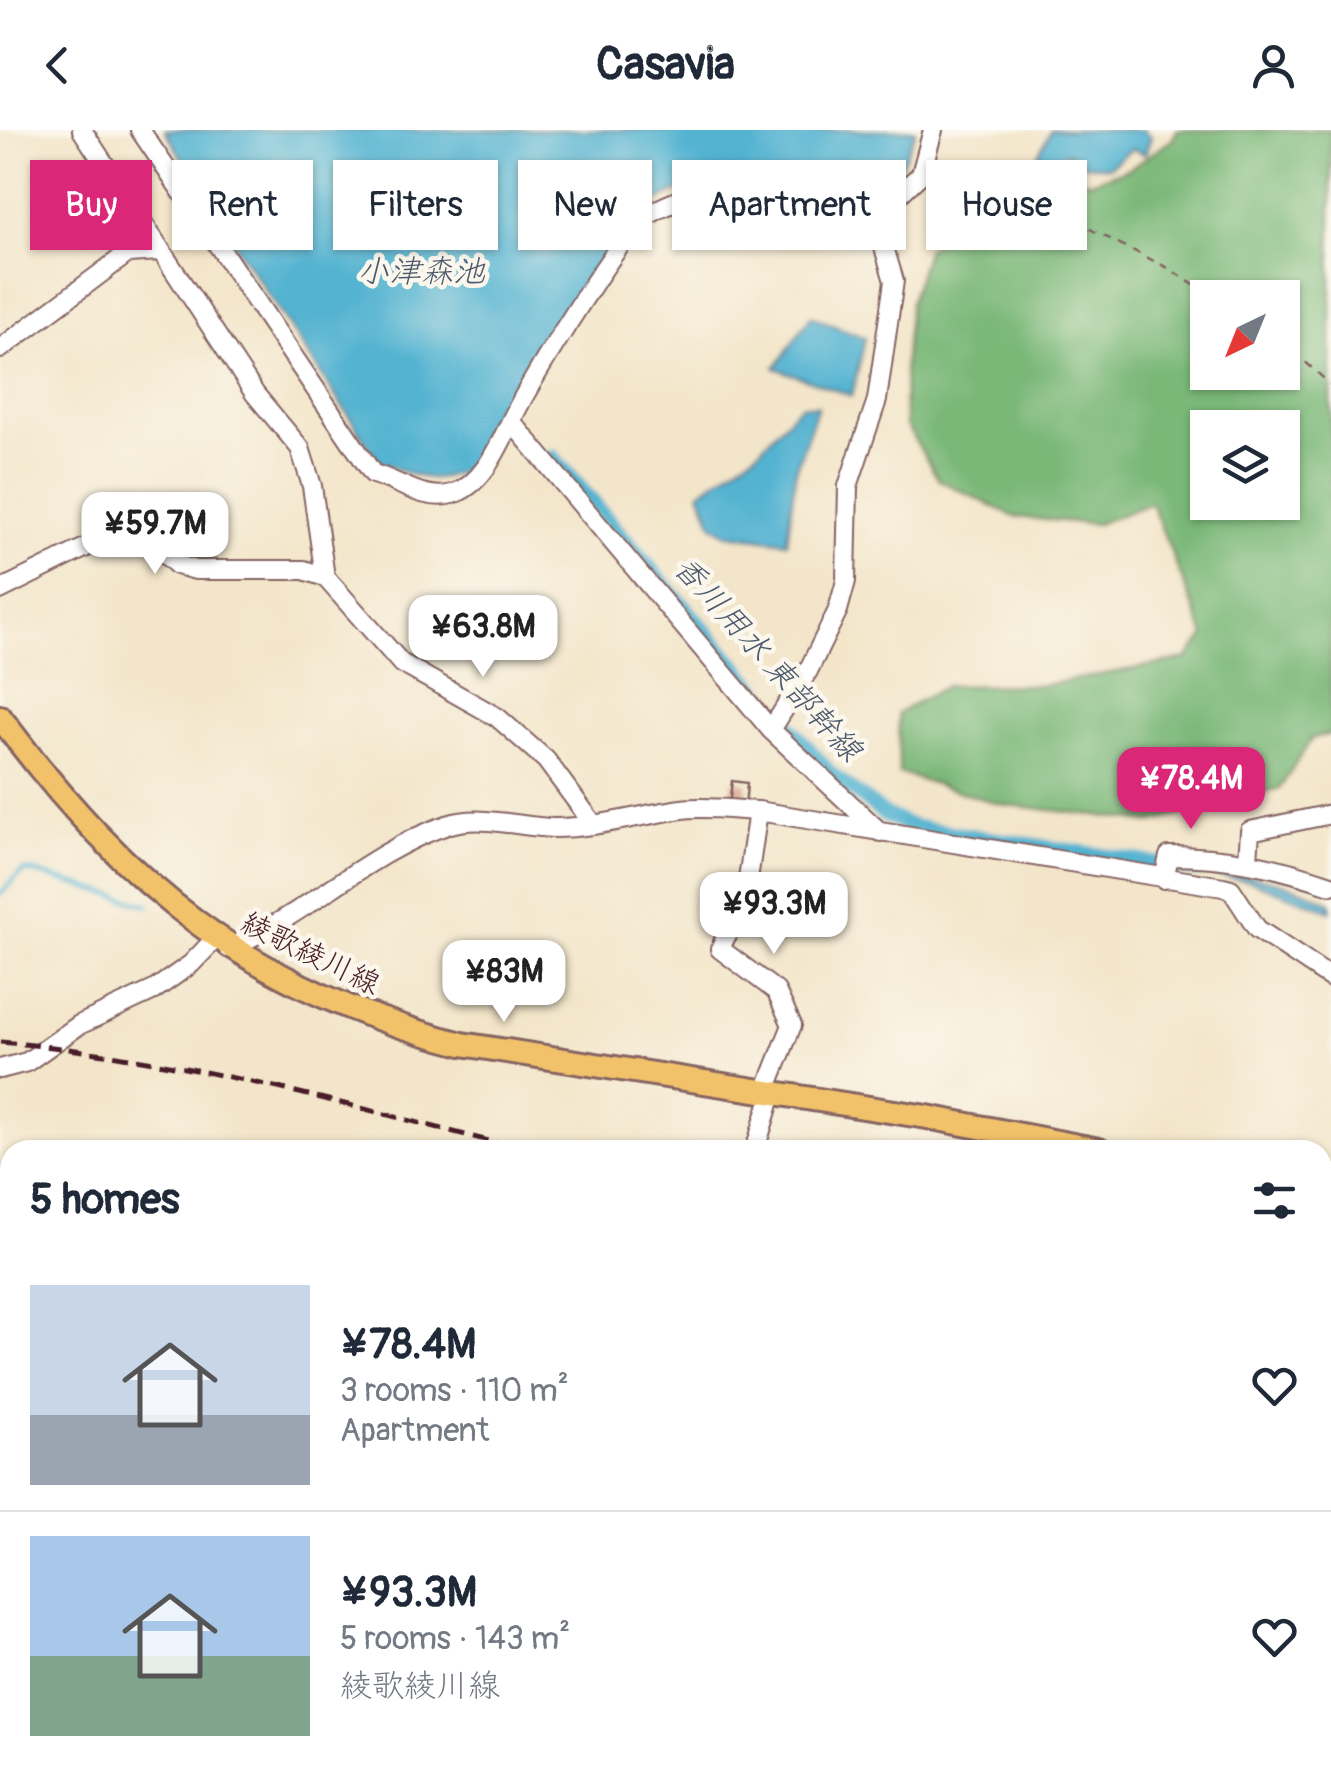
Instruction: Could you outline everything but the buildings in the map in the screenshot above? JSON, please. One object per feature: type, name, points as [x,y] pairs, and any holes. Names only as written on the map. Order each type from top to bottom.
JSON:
[{"type":"main road","name":"綾歌綾川線","points":[[0,716],[103,842],[222,944],[337,1004],[397,1027],[540,1058],[1040,1140]]},
{"type":"street","points":[[82,130],[255,394],[300,448],[312,486],[325,577]]},
{"type":"street","points":[[140,130],[372,474],[436,496],[454,494],[469,484],[495,454],[528,388],[643,218],[672,207]]},
{"type":"street","points":[[906,187],[921,174],[933,130]]},
{"type":"street","points":[[771,730],[808,671],[838,610],[846,580],[848,486],[877,400],[894,280],[883,250]]},
{"type":"street","points":[[0,349],[128,253],[160,251]]},
{"type":"street","points":[[511,422],[771,730],[880,832]]},
{"type":"street","points":[[0,590],[131,525],[177,565],[196,570],[304,570],[325,577],[401,663],[497,717],[546,760],[594,824]]},
{"type":"street","points":[[0,1069],[27,1062],[79,1025],[154,990],[222,944],[289,919],[372,862],[444,826],[468,820],[556,828],[684,809],[758,811],[880,832],[1166,870],[1231,889],[1257,929],[1331,978]]},
{"type":"street","points":[[758,811],[746,893],[720,949],[776,990],[792,1026],[758,1140]]},
{"type":"street","points":[[1248,860],[1250,831],[1331,814]]},
{"type":"street","points":[[1166,870],[1168,856],[1248,860],[1331,886]]},
{"type":"path","points":[[921,174],[1001,162],[1062,215],[1190,282]]},
{"type":"path","points":[[1300,357],[1331,385]]},
{"type":"green space","points":[[1177,130],[1331,130],[1331,734],[1312,738],[1280,788],[1152,822],[1000,804],[899,773],[898,713],[946,686],[1045,685],[1187,659],[1205,635],[1151,503],[1097,524],[1015,517],[939,480],[905,424],[904,364],[910,302],[926,250],[1087,250],[1087,181],[1130,168],[1172,140]]},
{"type":"water","name":"小津森池","points":[[165,130],[916,130],[903,160],[672,160],[672,194],[652,203],[652,160],[518,160],[518,250],[612,250],[572,299],[475,462],[451,476],[439,478],[416,476],[378,460],[238,250],[313,250],[313,160],[183,160]]},
{"type":"water","points":[[1051,130],[1143,130],[1151,137],[1145,154],[1132,149],[1109,167],[1074,160],[1068,152],[1055,160],[1036,159]]},
{"type":"water","points":[[811,316],[865,338],[852,396],[775,368]]},
{"type":"water","points":[[801,405],[818,406],[796,468],[787,542],[727,534],[713,525],[700,492],[758,451]]},
{"type":"water","points":[[1178,865],[1295,887],[1331,903],[1331,911],[1251,881],[1178,870]]},
{"type":"waterway","name":"香川用水 東部幹線","points":[[553,457],[831,774],[885,815],[913,827],[1198,870]]},
{"type":"waterway","points":[[0,894],[22,872],[29,871],[148,905]]},
{"type":"railway","points":[[0,1042],[199,1071],[485,1140]]}]
